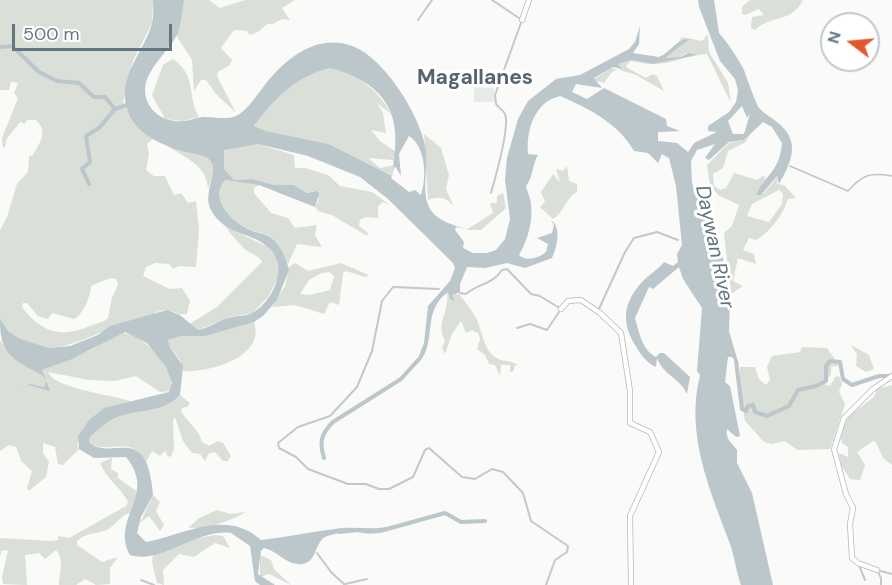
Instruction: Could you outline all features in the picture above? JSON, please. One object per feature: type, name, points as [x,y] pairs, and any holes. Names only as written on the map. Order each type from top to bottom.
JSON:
[{"type":"street","points":[[418,20],[432,0]]},
{"type":"street","points":[[492,0],[522,20]]},
{"type":"street","points":[[491,193],[502,148],[505,120],[505,114],[495,104],[495,95],[529,0]]},
{"type":"street","points":[[598,311],[633,239],[657,232],[678,240]]},
{"type":"street","points":[[460,293],[466,294],[473,288],[497,279],[502,270],[507,269],[531,294],[540,296],[561,309]]},
{"type":"street","points":[[439,289],[393,287],[382,301],[372,351],[357,387],[334,412],[288,434],[278,443],[279,448],[296,457],[308,469],[348,484],[366,484],[379,489],[389,489],[413,477],[425,450],[429,448],[462,477],[476,479],[490,470],[501,471],[525,496],[531,520],[568,546],[567,552],[555,560],[546,585]]},
{"type":"street","points":[[517,328],[530,324],[545,330],[568,302],[581,300],[598,311],[622,339],[623,360],[630,391],[631,424],[650,432],[659,452],[630,516],[631,585]]},
{"type":"street","points":[[865,580],[858,563],[852,556],[850,529],[853,508],[847,498],[834,451],[844,418],[873,389],[891,377]]},
{"type":"street","points":[[317,553],[331,572],[345,584],[367,579]]},
{"type":"street","points":[[858,563],[892,574]]},
{"type":"street","points":[[877,570],[881,578],[881,585]]},
{"type":"street","points":[[141,580],[154,585]]},
{"type":"shaded area","points":[[0,0],[153,0],[152,23],[133,61],[123,102],[135,124],[153,139],[147,144],[149,154],[146,170],[154,176],[165,176],[174,195],[181,193],[188,203],[196,201],[199,229],[196,267],[179,266],[173,269],[169,264],[155,263],[146,267],[143,276],[170,289],[182,288],[190,301],[187,314],[160,311],[120,324],[86,339],[54,348],[39,348],[25,344],[11,335],[0,319],[0,230],[7,217],[17,184],[28,172],[29,156],[33,155],[41,141],[42,129],[36,120],[27,120],[25,124],[20,122],[6,140],[5,148],[3,147],[2,138],[18,98],[14,93],[18,83],[11,82],[9,90],[0,90]],"holes":[[[110,278],[116,279],[118,285],[112,298],[108,318],[80,330],[61,332],[44,328],[22,307],[23,303],[27,303],[38,316],[48,319],[52,313],[74,319],[86,305],[91,286]]]},
{"type":"shaded area","points":[[184,0],[209,0],[220,8],[245,0],[295,0],[282,8],[290,20],[282,19],[273,24],[267,24],[258,32],[250,35],[247,31],[234,30],[221,48],[232,60],[230,65],[218,72],[217,76],[236,113],[216,94],[206,80],[201,80],[194,91],[192,60],[176,35]]},
{"type":"shaded area","points":[[750,0],[803,0],[787,16],[767,22],[755,30],[751,28],[752,17],[764,15],[759,9],[745,15],[742,14],[742,7]]},
{"type":"shaded area","points":[[708,34],[709,52],[728,83],[731,103],[707,54],[653,64],[695,55],[686,53],[681,57],[665,58],[690,39],[678,43],[682,37],[702,41]]},
{"type":"shaded area","points":[[173,59],[186,72],[199,117],[182,121],[165,119],[152,95],[163,65]]},
{"type":"shaded area","points":[[631,60],[653,64],[632,61],[626,67],[646,78],[653,74],[657,76],[664,91],[636,75],[620,70],[618,64]]},
{"type":"shaded area","points":[[330,68],[366,84],[391,114],[377,103],[383,113],[386,133],[371,130],[380,141],[396,152],[394,163],[393,160],[368,158],[380,168],[394,165],[392,176],[329,144],[266,131],[254,126],[286,90],[306,77]]},
{"type":"shaded area","points":[[611,68],[617,69],[604,83],[593,80]]},
{"type":"shaded area","points":[[474,87],[494,88],[494,102],[474,102]]},
{"type":"shaded area","points":[[424,134],[441,148],[449,175],[446,189],[454,207],[443,198],[428,200]]},
{"type":"shaded area","points":[[750,134],[746,142],[728,151],[723,168],[713,174],[714,186],[720,190],[726,188],[734,173],[757,180],[764,175],[765,179],[757,191],[758,195],[764,193],[778,176],[777,184],[784,185],[796,198],[788,199],[771,228],[756,240],[749,238],[743,250],[754,254],[756,264],[738,258],[733,281],[743,286],[731,294],[724,233],[732,226],[739,205],[718,195],[710,185],[707,165],[729,143],[744,140]],"holes":[[[779,190],[783,194],[782,204],[769,222],[747,216],[752,204]]]},
{"type":"shaded area","points":[[258,144],[294,155],[295,168],[305,168],[328,175],[340,186],[372,192],[390,205],[383,202],[378,206],[378,218],[365,217],[360,220],[359,226],[368,233],[367,236],[332,215],[318,211],[315,207],[319,199],[314,191],[307,193],[294,185],[274,185],[253,179],[234,180],[224,169],[223,151],[232,146]]},
{"type":"shaded area","points":[[168,146],[193,151],[210,161],[214,170],[208,189],[204,173],[194,163]]},
{"type":"shaded area","points":[[567,166],[569,181],[577,184],[577,192],[553,219],[540,207],[545,202],[541,192],[553,174],[560,182],[556,169],[563,171]]},
{"type":"shaded area","points":[[225,180],[259,185],[254,188],[254,193],[271,213],[288,218],[295,228],[317,225],[315,235],[322,247],[297,244],[288,264],[280,247],[273,239],[241,225],[224,208],[219,194]]},
{"type":"shaded area","points":[[503,193],[506,208],[481,230],[466,230],[493,213],[490,203],[497,203],[497,196]]},
{"type":"shaded area","points":[[226,227],[268,247],[276,256],[279,276],[268,297],[252,313],[230,317],[198,330],[189,324],[217,307],[262,262],[245,249]]},
{"type":"shaded area","points":[[295,263],[308,271],[341,263],[369,275],[365,277],[346,271],[343,273],[339,305],[330,302],[324,314],[295,305],[272,307],[285,286],[289,267]],"holes":[[[329,272],[334,276],[330,290],[310,295],[300,294],[309,280]]]},
{"type":"shaded area","points":[[447,292],[451,293],[451,300],[452,293],[459,294],[476,318],[491,354],[498,359],[518,365],[514,366],[514,371],[510,372],[510,365],[501,365],[500,376],[495,365],[489,364],[485,355],[477,349],[480,339],[478,333],[472,330],[466,333],[461,321],[452,334],[445,354],[442,348],[445,341],[442,335],[442,323],[447,306]]},
{"type":"shaded area","points":[[254,322],[255,334],[252,345],[244,353],[220,366],[182,371],[180,360],[167,343],[168,340],[181,336],[206,336]]},
{"type":"shaded area","points":[[120,333],[138,338],[156,353],[164,363],[171,382],[170,391],[160,392],[136,376],[115,381],[89,380],[48,372],[61,383],[133,402],[104,410],[91,418],[81,434],[77,445],[79,449],[63,465],[58,464],[55,447],[43,443],[43,453],[49,462],[46,477],[30,490],[27,489],[32,471],[21,461],[16,447],[9,445],[0,451],[0,340],[18,360],[45,379],[42,370],[91,350]],"holes":[[[46,382],[48,390],[28,385],[44,387]]]},
{"type":"shaded area","points":[[851,345],[869,355],[874,369],[866,372],[856,366],[857,354]]},
{"type":"shaded area","points":[[802,347],[827,348],[839,365],[831,367],[831,374],[824,384],[830,386],[835,377],[839,376],[842,384],[839,392],[845,404],[830,449],[797,450],[785,441],[771,444],[764,442],[745,421],[740,394],[740,367],[755,367],[759,379],[766,385],[770,380],[767,367],[772,356],[800,352]]},
{"type":"shaded area","points":[[892,385],[892,465],[883,458],[876,442],[873,441],[857,452],[865,465],[860,480],[850,479],[841,465],[839,453],[848,457],[848,447],[842,443],[840,434],[849,416],[874,397],[877,389]]},
{"type":"shaded area","points":[[180,395],[190,403],[187,407],[182,408],[181,412],[199,434],[202,442],[209,446],[218,441],[223,443],[231,456],[228,461],[223,461],[215,452],[209,453],[205,461],[200,454],[192,453],[183,441],[175,417],[173,421],[174,449],[168,457],[165,451],[160,456],[152,451],[146,462],[133,448],[104,447],[89,442],[90,437],[113,419],[165,406]]},
{"type":"shaded area","points":[[112,458],[111,469],[118,473],[118,478],[138,492],[130,513],[121,517],[110,528],[77,541],[77,545],[102,562],[118,557],[110,568],[110,584],[96,585],[85,579],[76,585],[59,585],[61,562],[56,550],[45,559],[39,553],[25,555],[27,585],[3,584],[2,577],[8,551],[2,550],[0,556],[0,538],[51,541],[58,540],[58,536],[69,538],[126,506],[128,502],[125,497],[100,463]]},
{"type":"shaded area","points":[[153,495],[160,502],[156,511],[164,525],[160,531],[149,516],[140,523]]},
{"type":"shaded area","points":[[217,510],[230,514],[245,512],[207,528],[188,528],[199,518]]},
{"type":"shaded area","points":[[215,535],[223,536],[230,548],[215,543],[194,557],[179,554],[163,570],[164,585],[157,583],[152,562],[153,555],[188,540]]},
{"type":"shaded area","points":[[260,555],[271,560],[274,569],[291,585],[269,574],[260,577]]},
{"type":"water","name":"Daywan River","points":[[153,0],[184,0],[176,36],[152,70],[145,90],[148,104],[152,109],[169,120],[236,116],[248,107],[272,76],[292,58],[314,46],[339,43],[352,46],[377,63],[410,106],[423,138],[426,151],[425,192],[428,205],[443,221],[465,229],[456,227],[455,230],[464,242],[463,248],[473,253],[487,253],[496,250],[505,239],[510,219],[505,180],[507,158],[518,119],[528,101],[556,79],[580,75],[629,49],[635,42],[640,26],[639,44],[633,53],[659,57],[681,41],[690,39],[665,58],[681,57],[688,53],[697,55],[653,64],[631,60],[618,64],[622,69],[613,67],[594,78],[602,88],[576,84],[572,92],[587,99],[604,88],[666,119],[667,126],[680,131],[658,132],[658,141],[677,143],[688,152],[694,143],[717,132],[708,131],[708,126],[729,112],[736,102],[738,90],[735,79],[720,61],[698,0],[714,0],[719,33],[742,65],[759,108],[782,126],[789,135],[792,147],[787,169],[779,184],[777,176],[761,195],[756,195],[777,164],[782,143],[772,127],[763,122],[744,140],[729,142],[709,160],[705,158],[715,144],[697,150],[691,161],[692,183],[695,191],[706,202],[708,233],[713,242],[720,241],[730,299],[729,331],[739,365],[732,357],[728,357],[725,382],[730,386],[740,436],[736,437],[727,429],[727,436],[737,450],[737,463],[752,493],[773,585],[741,585],[730,544],[708,483],[698,441],[696,419],[702,308],[683,279],[679,267],[653,289],[649,287],[635,318],[647,350],[656,357],[664,353],[690,377],[687,394],[681,384],[663,369],[657,358],[656,367],[643,357],[627,326],[629,302],[638,287],[664,262],[673,266],[678,262],[677,254],[682,245],[676,186],[669,158],[662,154],[658,163],[648,153],[634,151],[611,124],[592,111],[560,96],[544,104],[530,127],[528,154],[538,155],[526,186],[531,202],[531,217],[527,237],[519,255],[532,258],[546,252],[548,244],[537,238],[552,233],[554,225],[551,220],[554,223],[557,233],[557,243],[552,258],[525,268],[507,263],[485,268],[467,267],[460,284],[460,292],[452,295],[454,300],[451,300],[448,292],[439,300],[434,309],[427,349],[415,366],[424,343],[428,306],[450,281],[455,268],[453,263],[388,199],[360,177],[308,156],[258,144],[224,150],[224,169],[234,180],[253,179],[274,185],[294,185],[307,193],[317,191],[319,194],[315,207],[259,185],[225,180],[221,187],[219,194],[221,201],[229,215],[248,229],[271,238],[277,243],[287,262],[289,270],[277,300],[263,316],[254,322],[206,336],[181,336],[168,340],[169,346],[183,366],[180,395],[165,406],[113,419],[90,437],[89,442],[98,447],[136,450],[144,458],[153,495],[141,517],[137,533],[146,542],[205,526],[219,525],[234,526],[248,531],[261,540],[342,528],[387,527],[382,531],[370,534],[345,531],[327,536],[321,540],[310,560],[302,564],[287,561],[264,548],[261,551],[258,574],[275,585],[260,585],[255,581],[250,546],[231,533],[206,536],[154,555],[142,557],[130,555],[125,542],[125,530],[136,495],[135,471],[126,457],[94,458],[79,449],[78,436],[90,419],[104,408],[169,392],[172,383],[166,367],[147,343],[125,332],[72,359],[42,370],[50,391],[28,385],[44,387],[46,381],[40,374],[8,353],[2,342],[0,319],[9,332],[20,339],[49,348],[70,346],[98,335],[110,326],[167,310],[180,315],[198,330],[228,318],[250,314],[258,309],[271,294],[278,275],[278,266],[270,249],[263,243],[224,225],[211,210],[208,197],[213,166],[209,160],[204,156],[175,149],[154,140],[145,134],[131,118],[125,97],[126,86],[133,64],[149,33]],"holes":[[[330,68],[347,74],[361,80],[383,99],[394,124],[396,140],[393,172],[395,166],[401,176],[399,154],[409,136],[419,147],[424,163],[421,195],[415,190],[409,192],[391,178],[392,176],[329,144],[266,131],[254,126],[287,90],[318,72]],[[742,106],[747,118],[750,114],[744,134],[733,134],[728,121]]]},
{"type":"waterway","points":[[0,47],[12,46],[39,72],[57,81],[79,83],[94,97],[105,97],[115,109]]},
{"type":"waterway","points":[[89,184],[82,169],[90,162],[86,136],[99,128],[115,109],[130,104]]},
{"type":"waterway","points":[[790,166],[848,191],[867,176],[878,174],[892,176]]},
{"type":"waterway","points":[[324,458],[322,438],[333,422],[401,379],[419,359]]},
{"type":"waterway","points":[[736,361],[742,409],[746,411],[748,406],[753,405],[755,412],[767,416],[789,406],[798,390],[826,381],[826,366],[830,361],[840,362],[843,379],[852,385],[879,376],[892,376]]},
{"type":"waterway","points":[[380,531],[445,513],[461,522],[485,521]]},
{"type":"waterway","points":[[339,532],[358,530]]},
{"type":"district","name":"Magallanes","points":[[475,78]]}]
